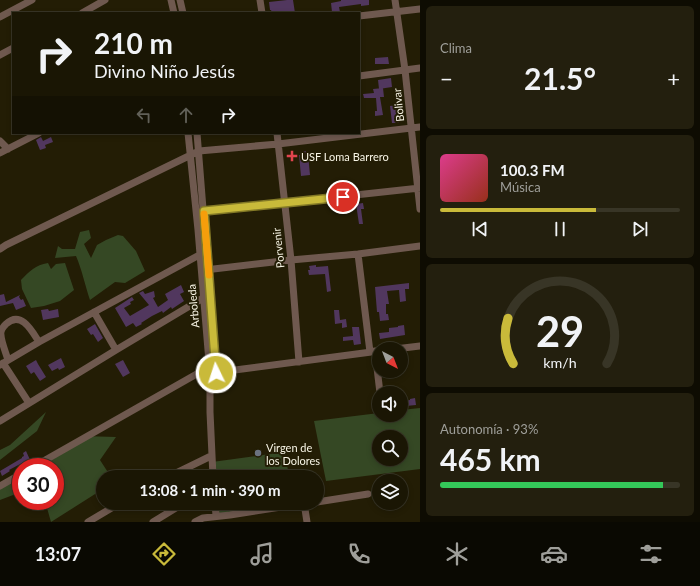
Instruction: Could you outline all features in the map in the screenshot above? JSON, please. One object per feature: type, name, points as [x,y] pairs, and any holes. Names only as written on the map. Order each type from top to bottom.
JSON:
[{"type":"street","points":[[0,17],[32,0]]},
{"type":"street","points":[[84,12],[105,0]]},
{"type":"street","points":[[171,0],[174,12]]},
{"type":"street","points":[[180,0],[183,12]]},
{"type":"street","points":[[260,0],[262,12]]},
{"type":"street","name":"Bolivar","points":[[395,0],[412,128],[420,209]]},
{"type":"street","points":[[360,16],[420,9]]},
{"type":"street","points":[[0,55],[12,49]]},
{"type":"street","points":[[360,76],[420,68]]},
{"type":"street","points":[[0,249],[199,151],[278,144],[420,127]]},
{"type":"street","points":[[0,153],[37,134]]},
{"type":"street","name":"Arboleda","points":[[188,134],[200,255],[205,270],[212,371],[210,412],[212,470]]},
{"type":"street","name":"Arboleda","points":[[198,134],[207,251],[203,298],[212,371]]},
{"type":"street","name":"Porvenir","points":[[276,134],[291,260],[299,362]]},
{"type":"street","points":[[0,141],[8,149]]},
{"type":"street","points":[[196,212],[419,188]]},
{"type":"street","points":[[205,270],[420,246]]},
{"type":"street","points":[[4,362],[207,251]]},
{"type":"street","points":[[358,254],[373,342]]},
{"type":"street","points":[[0,421],[203,298]]},
{"type":"street","points":[[94,312],[116,350]]},
{"type":"street","points":[[29,403],[4,362],[0,334],[8,322],[19,320],[26,323],[39,342]]},
{"type":"street","points":[[408,347],[420,346]]},
{"type":"street","points":[[50,458],[212,371],[372,352]]},
{"type":"street","points":[[182,470],[211,456]]},
{"type":"street","points":[[0,486],[12,479]]},
{"type":"street","points":[[324,501],[368,494]]},
{"type":"street","points":[[88,522],[108,510]]},
{"type":"street","points":[[153,522],[173,510]]},
{"type":"street","points":[[216,510],[216,516]]},
{"type":"street","points":[[195,522],[203,518],[216,516],[230,519],[272,510]]},
{"type":"street","points":[[305,510],[307,522]]},
{"type":"green space","points":[[89,230],[91,238],[84,244],[91,258],[97,245],[118,235],[123,236],[136,251],[145,271],[125,283],[115,282],[90,300],[76,256],[55,258],[58,246],[62,249],[75,249],[80,232]]},
{"type":"green space","points":[[48,263],[51,269],[56,264],[65,263],[74,290],[60,301],[31,308],[22,289],[21,280],[36,267]]},
{"type":"green space","points":[[420,408],[420,469],[326,481],[314,421],[372,414],[372,422],[408,422],[408,409]]},
{"type":"green space","points":[[46,412],[37,431],[0,460],[0,450],[10,445]]},
{"type":"green space","points":[[82,436],[116,437],[100,460],[106,470],[96,470],[96,493],[51,522],[48,510],[64,510],[64,458],[44,458]]},
{"type":"green space","points":[[285,452],[288,470],[213,470],[212,462]]},
{"type":"green space","points":[[12,476],[12,495],[0,500],[0,483]]},
{"type":"green space","points":[[219,510],[246,510],[219,514]]},
{"type":"building","points":[[293,0],[295,12],[272,12],[269,2]]},
{"type":"building","points":[[341,0],[369,0],[369,5],[361,6],[361,4],[339,7],[340,12],[332,12],[331,3]]},
{"type":"building","points":[[388,57],[389,64],[375,64],[375,58]]},
{"type":"building","points":[[391,78],[392,87],[379,89],[378,80]]},
{"type":"building","points":[[383,88],[384,97],[380,97],[383,115],[375,116],[375,111],[377,111],[376,98],[364,98],[363,94],[374,93],[373,89]]},
{"type":"building","points":[[400,105],[401,112],[398,112],[399,123],[392,123],[390,106]]},
{"type":"building","points":[[41,137],[43,141],[51,137],[53,142],[45,145],[46,148],[40,150],[36,140]]},
{"type":"building","points":[[306,151],[306,155],[308,154],[310,175],[301,176],[299,155],[301,155],[300,152]]},
{"type":"building","points":[[363,203],[364,209],[361,209],[363,224],[359,224],[356,204]]},
{"type":"building","points":[[316,265],[316,267],[328,266],[331,291],[327,292],[325,274],[309,275],[309,266]]},
{"type":"building","points":[[409,283],[409,289],[405,289],[406,301],[400,302],[399,290],[387,291],[389,304],[386,304],[386,314],[388,314],[389,320],[380,321],[379,312],[377,312],[375,287]]},
{"type":"building","points":[[181,285],[184,292],[180,294],[184,301],[172,309],[171,307],[163,313],[162,311],[152,316],[136,327],[133,323],[126,327],[115,308],[132,297],[134,300],[130,302],[131,304],[124,308],[130,316],[149,305],[139,293],[143,291],[145,294],[154,291],[155,297],[153,298],[158,307],[168,300],[165,294]]},
{"type":"building","points":[[4,294],[6,302],[20,295],[19,297],[21,300],[23,299],[26,306],[16,310],[13,303],[0,306],[0,295]]},
{"type":"building","points":[[48,309],[49,311],[58,309],[59,317],[43,320],[41,310]]},
{"type":"building","points":[[334,310],[339,310],[340,320],[346,319],[347,327],[342,328],[342,323],[335,324]]},
{"type":"building","points":[[95,324],[103,338],[98,342],[93,334],[91,335],[87,329]]},
{"type":"building","points":[[404,325],[405,335],[380,339],[379,333],[389,332],[389,328]]},
{"type":"building","points":[[352,327],[359,327],[361,344],[354,345],[353,340],[343,341],[343,337],[353,336]]},
{"type":"building","points":[[61,358],[65,367],[52,371],[48,365]]},
{"type":"building","points":[[36,360],[46,377],[40,381],[34,372],[31,374],[26,366]]},
{"type":"building","points":[[123,360],[130,373],[123,377],[115,364]]},
{"type":"building","points":[[415,398],[416,405],[408,406],[408,400]]},
{"type":"building","points":[[26,451],[29,458],[22,458],[24,456],[23,453]]},
{"type":"building","points":[[12,464],[12,468],[9,470],[10,471],[2,476],[0,471]]},
{"type":"slow traffic","points":[[204,214],[209,275]]},
{"type":"place","name":"USF Loma Barrero","points":[[292,156]]},
{"type":"place","name":"Virgen de los Dolores","points":[[258,453]]},
{"type":"route","points":[[216,373],[204,211],[343,197]]}]
